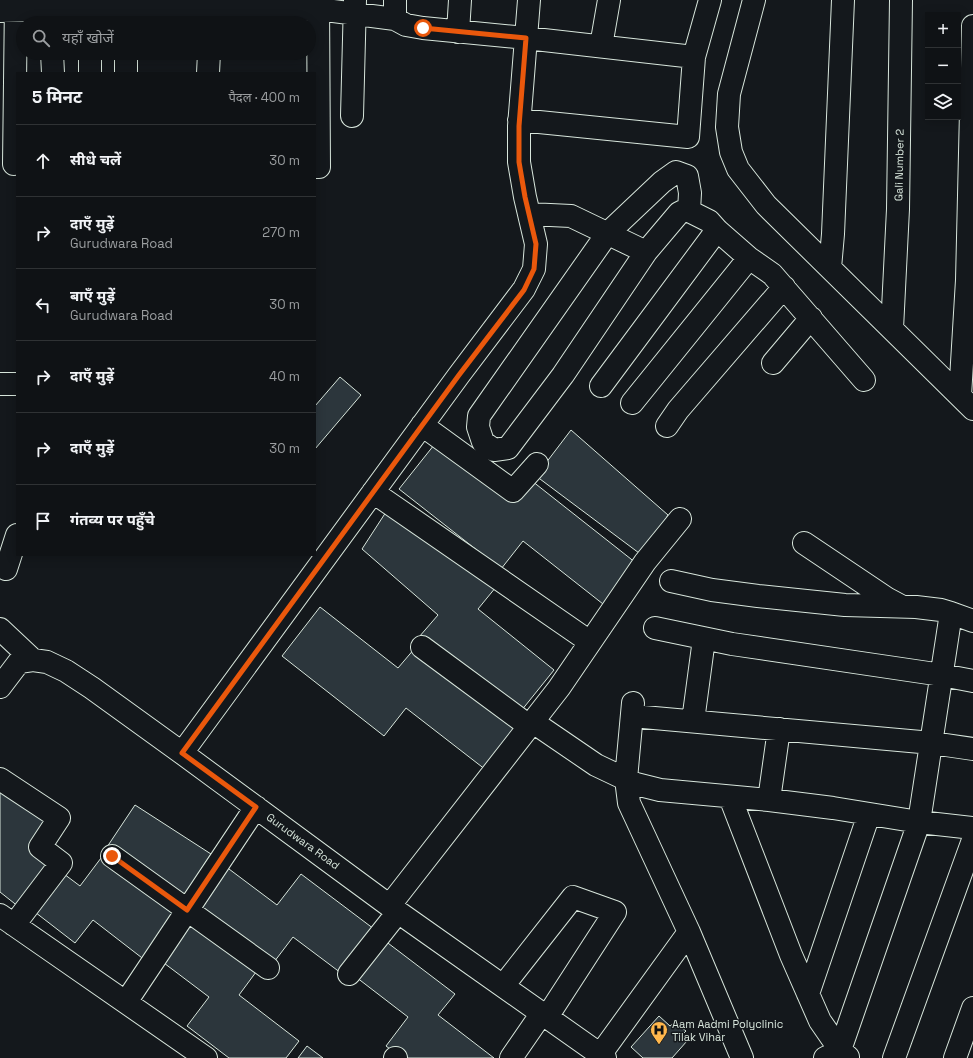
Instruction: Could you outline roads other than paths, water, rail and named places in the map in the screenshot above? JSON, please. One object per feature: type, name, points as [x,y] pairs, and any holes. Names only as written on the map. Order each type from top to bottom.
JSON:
[{"type":"street","points":[[458,32],[460,0]]},
{"type":"street","points":[[182,753],[422,425],[524,290],[534,269],[536,244],[519,162],[519,120],[529,0]]},
{"type":"street","points":[[601,46],[609,0]]},
{"type":"street","points":[[519,120],[688,137],[694,57],[710,0]]},
{"type":"street","points":[[754,0],[730,94],[727,127],[731,152],[738,169],[766,205],[967,402]]},
{"type":"street","points":[[830,268],[833,234],[843,0]]},
{"type":"street","name":"Gali Number 2","points":[[892,330],[898,209],[901,0]]},
{"type":"street","points":[[10,164],[11,7],[52,11],[92,11],[127,10],[172,4],[209,11],[246,5],[318,4],[395,10],[406,25],[423,28],[694,57]]},
{"type":"street","points":[[316,167],[319,167],[318,4]]},
{"type":"street","points":[[352,116],[355,7]]},
{"type":"street","points":[[967,402],[967,280],[973,26]]},
{"type":"street","points":[[52,60],[53,72]]},
{"type":"street","points":[[90,60],[90,72]]},
{"type":"street","points":[[126,60],[126,72]]},
{"type":"street","points":[[208,72],[209,60]]},
{"type":"street","points":[[689,212],[690,193],[687,176],[676,172],[662,182],[607,234],[479,416],[478,427],[483,442],[494,450],[508,448],[563,374],[646,252],[679,213],[683,211],[689,212],[709,221],[749,258],[772,274],[864,380]]},
{"type":"street","points":[[529,214],[571,216],[646,252]]},
{"type":"street","points":[[601,386],[717,230]]},
{"type":"street","points":[[632,403],[749,258]]},
{"type":"street","points":[[668,426],[678,410],[784,287]]},
{"type":"street","points":[[772,363],[811,318]]},
{"type":"street","points":[[0,384],[16,384]]},
{"type":"street","points":[[422,425],[513,491],[537,464]]},
{"type":"street","points":[[373,492],[590,642]]},
{"type":"street","points":[[349,974],[394,908],[559,688],[645,562],[680,520]]},
{"type":"street","points":[[8,567],[16,539]]},
{"type":"street","points":[[804,543],[886,598],[904,607]]},
{"type":"street","points":[[671,581],[712,590],[758,596],[846,605],[916,607],[941,610],[973,621]]},
{"type":"street","points":[[838,1055],[919,822],[951,613]]},
{"type":"street","points":[[655,628],[740,645],[973,681]]},
{"type":"street","points":[[0,629],[33,660]]},
{"type":"street","points":[[693,721],[704,638]]},
{"type":"street","points":[[422,647],[531,724],[596,765],[636,784],[660,790],[769,800],[919,822],[973,828]]},
{"type":"street","points":[[0,687],[19,662],[33,660]]},
{"type":"street","name":"Gurudwara Road","points":[[33,660],[47,662],[66,671],[92,688],[394,908],[603,1056]]},
{"type":"street","points":[[742,1058],[689,932],[629,803],[626,779],[632,709],[693,721],[932,743],[973,749]]},
{"type":"street","points":[[769,800],[779,729]]},
{"type":"street","points":[[0,779],[59,818],[40,847],[61,863],[7,920],[206,1058]]},
{"type":"street","points":[[730,797],[791,955],[820,1021],[838,1055]]},
{"type":"street","points":[[126,1002],[256,807]]},
{"type":"street","points":[[808,994],[869,814]]},
{"type":"street","points":[[894,1058],[973,840]]},
{"type":"street","points":[[112,856],[268,968]]},
{"type":"street","points":[[503,986],[573,897],[615,912],[545,1015],[511,1058]]},
{"type":"street","points":[[603,1056],[689,932]]},
{"type":"street","points":[[955,1058],[973,1008]]},
{"type":"place","name":"Aam Aadmi Polyclinic Tilak Vihar","points":[[659,1045]]}]
